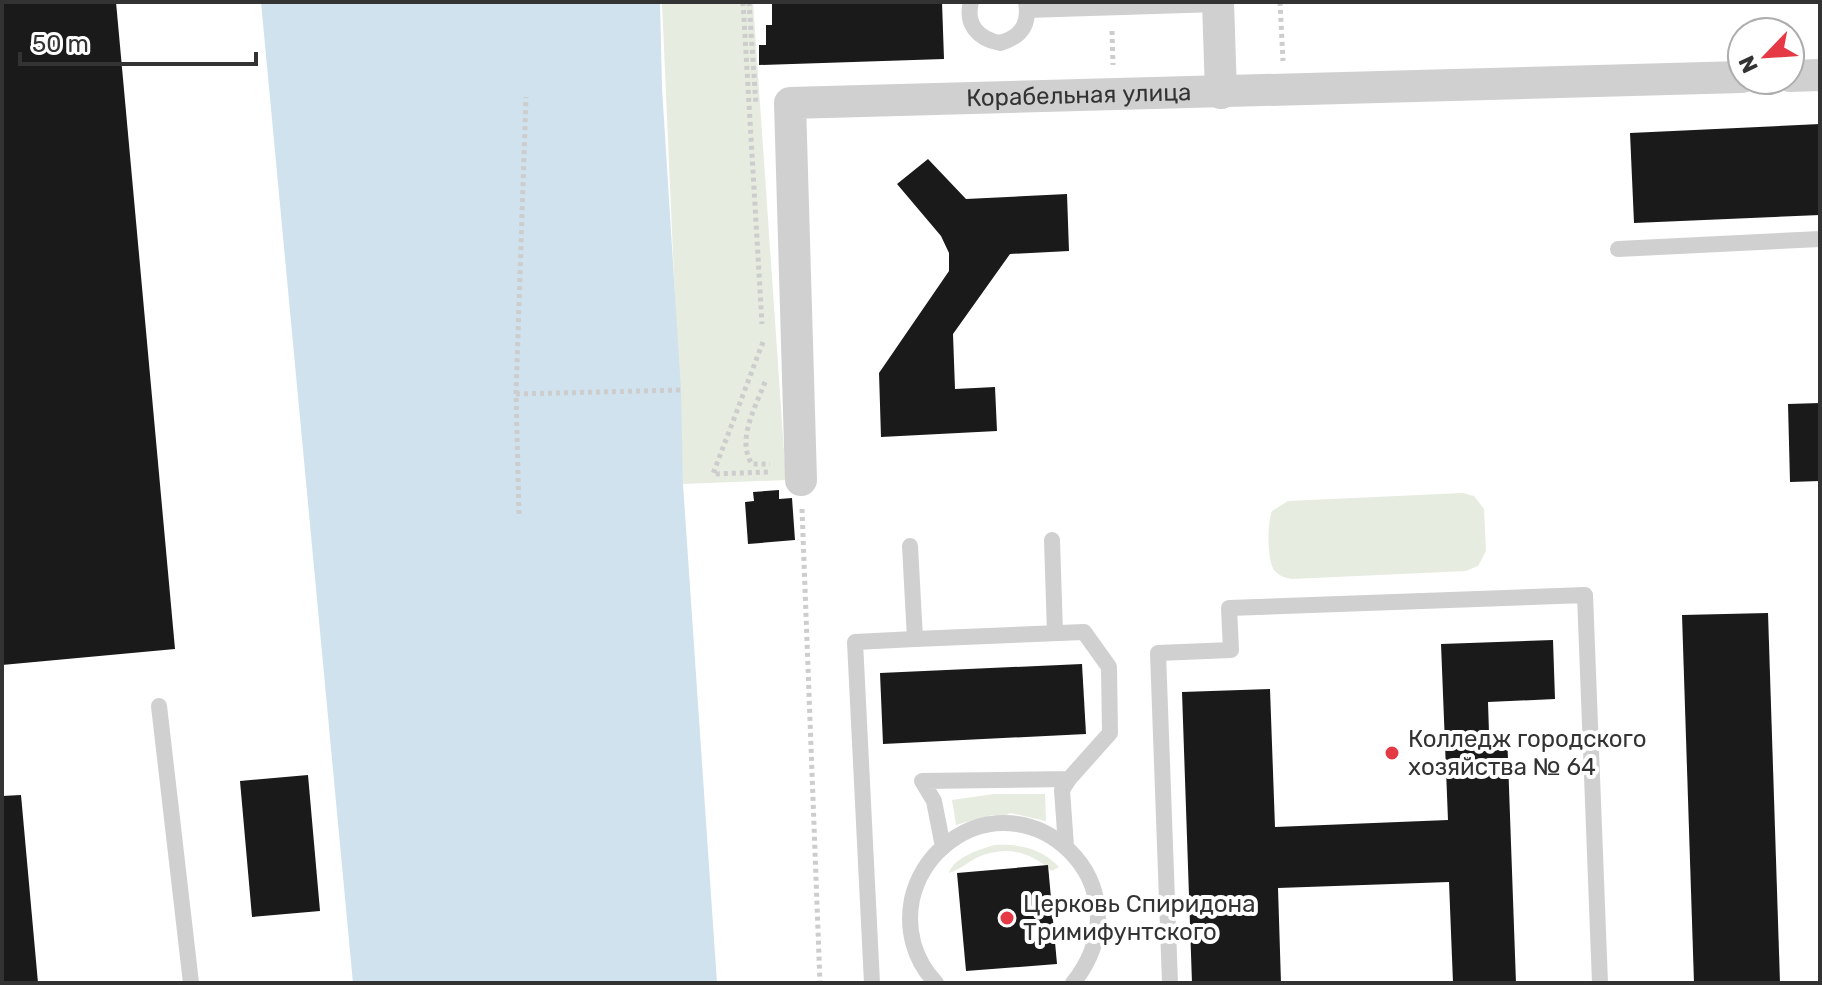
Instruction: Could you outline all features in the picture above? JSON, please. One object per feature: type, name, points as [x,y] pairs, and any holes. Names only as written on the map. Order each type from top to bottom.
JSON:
[{"type":"street","points":[[1218,3],[1221,93]]},
{"type":"street","name":"Корабельная улица","points":[[801,476],[790,103],[1726,77]]},
{"type":"lane","points":[[971,2],[969,16],[973,27],[979,35],[1000,43],[1020,34],[1026,25],[1027,6],[1218,3]]},
{"type":"lane","points":[[1618,249],[1820,239]]},
{"type":"lane","points":[[1052,540],[1055,633]]},
{"type":"lane","points":[[910,546],[915,639]]},
{"type":"lane","points":[[1170,983],[1158,653],[1231,650],[1229,608],[1585,595],[1600,983]]},
{"type":"lane","points":[[872,983],[855,642],[1084,632],[1109,667],[1110,733],[1062,790],[1066,846]]},
{"type":"lane","points":[[159,706],[191,983]]},
{"type":"lane","points":[[943,847],[934,801],[922,781],[1069,779]]},
{"type":"lane","points":[[936,983],[927,974],[913,946],[909,915],[915,885],[931,858],[954,838],[982,826],[1010,823],[1038,829],[1066,846],[1087,871],[1098,902],[1098,934],[1087,965],[1073,983]]},
{"type":"path","points":[[743,2],[763,346],[713,474],[801,476],[820,983]]},
{"type":"path","points":[[1280,2],[1284,90]]},
{"type":"path","points":[[1111,7],[1114,96]]},
{"type":"path","points":[[519,514],[516,394],[526,97]]},
{"type":"path","points":[[516,394],[681,390]]},
{"type":"shaded area","points":[[662,2],[753,2],[786,480],[683,484]]},
{"type":"shaded area","points":[[1463,493],[1474,496],[1484,509],[1486,551],[1478,566],[1466,571],[1292,579],[1278,574],[1272,565],[1268,541],[1270,517],[1272,511],[1288,501]]},
{"type":"shaded area","points":[[994,794],[1045,794],[1046,821],[1010,813],[956,825],[952,800]]},
{"type":"shaded area","points":[[994,845],[1030,848],[1059,867],[1052,871],[1025,855],[1007,851],[976,858],[949,873],[961,858]]},
{"type":"water","points":[[261,2],[660,2],[662,88],[681,390],[683,484],[717,983],[353,983]]},
{"type":"building","points":[[2,2],[116,2],[175,649],[2,665]]},
{"type":"building","points":[[942,2],[944,59],[759,65],[759,45],[766,45],[766,25],[772,25],[772,4]]},
{"type":"building","points":[[1820,124],[1820,215],[1634,223],[1630,133]]},
{"type":"building","points":[[928,159],[966,199],[1067,194],[1069,251],[1010,254],[953,334],[955,389],[995,387],[997,431],[881,437],[879,373],[949,271],[949,253],[941,236],[897,184]]},
{"type":"building","points":[[1820,403],[1820,481],[1790,482],[1788,404]]},
{"type":"building","points":[[779,490],[779,499],[792,498],[795,540],[748,544],[745,502],[754,501],[753,492]]},
{"type":"building","points":[[1768,613],[1780,983],[1694,983],[1682,615]]},
{"type":"building","points":[[1553,640],[1555,699],[1488,702],[1489,733],[1507,732],[1516,983],[1453,983],[1449,882],[1278,888],[1281,983],[1192,983],[1182,692],[1270,689],[1275,827],[1448,820],[1441,644]]},
{"type":"building","points":[[1082,664],[1086,734],[883,744],[880,673]]},
{"type":"building","points":[[308,775],[320,911],[252,917],[240,781]]},
{"type":"building","points":[[21,795],[38,983],[2,983],[2,796]]},
{"type":"building","name":"Церковь Спиридона Тримифунтского","points":[[1048,865],[1057,964],[966,971],[957,873]]},
{"type":"place","name":"Колледж городского хозяйства № 64","points":[[1392,753]]},
{"type":"place","name":"Церковь Спиридона Тримифунтского","points":[[1007,918]]}]
